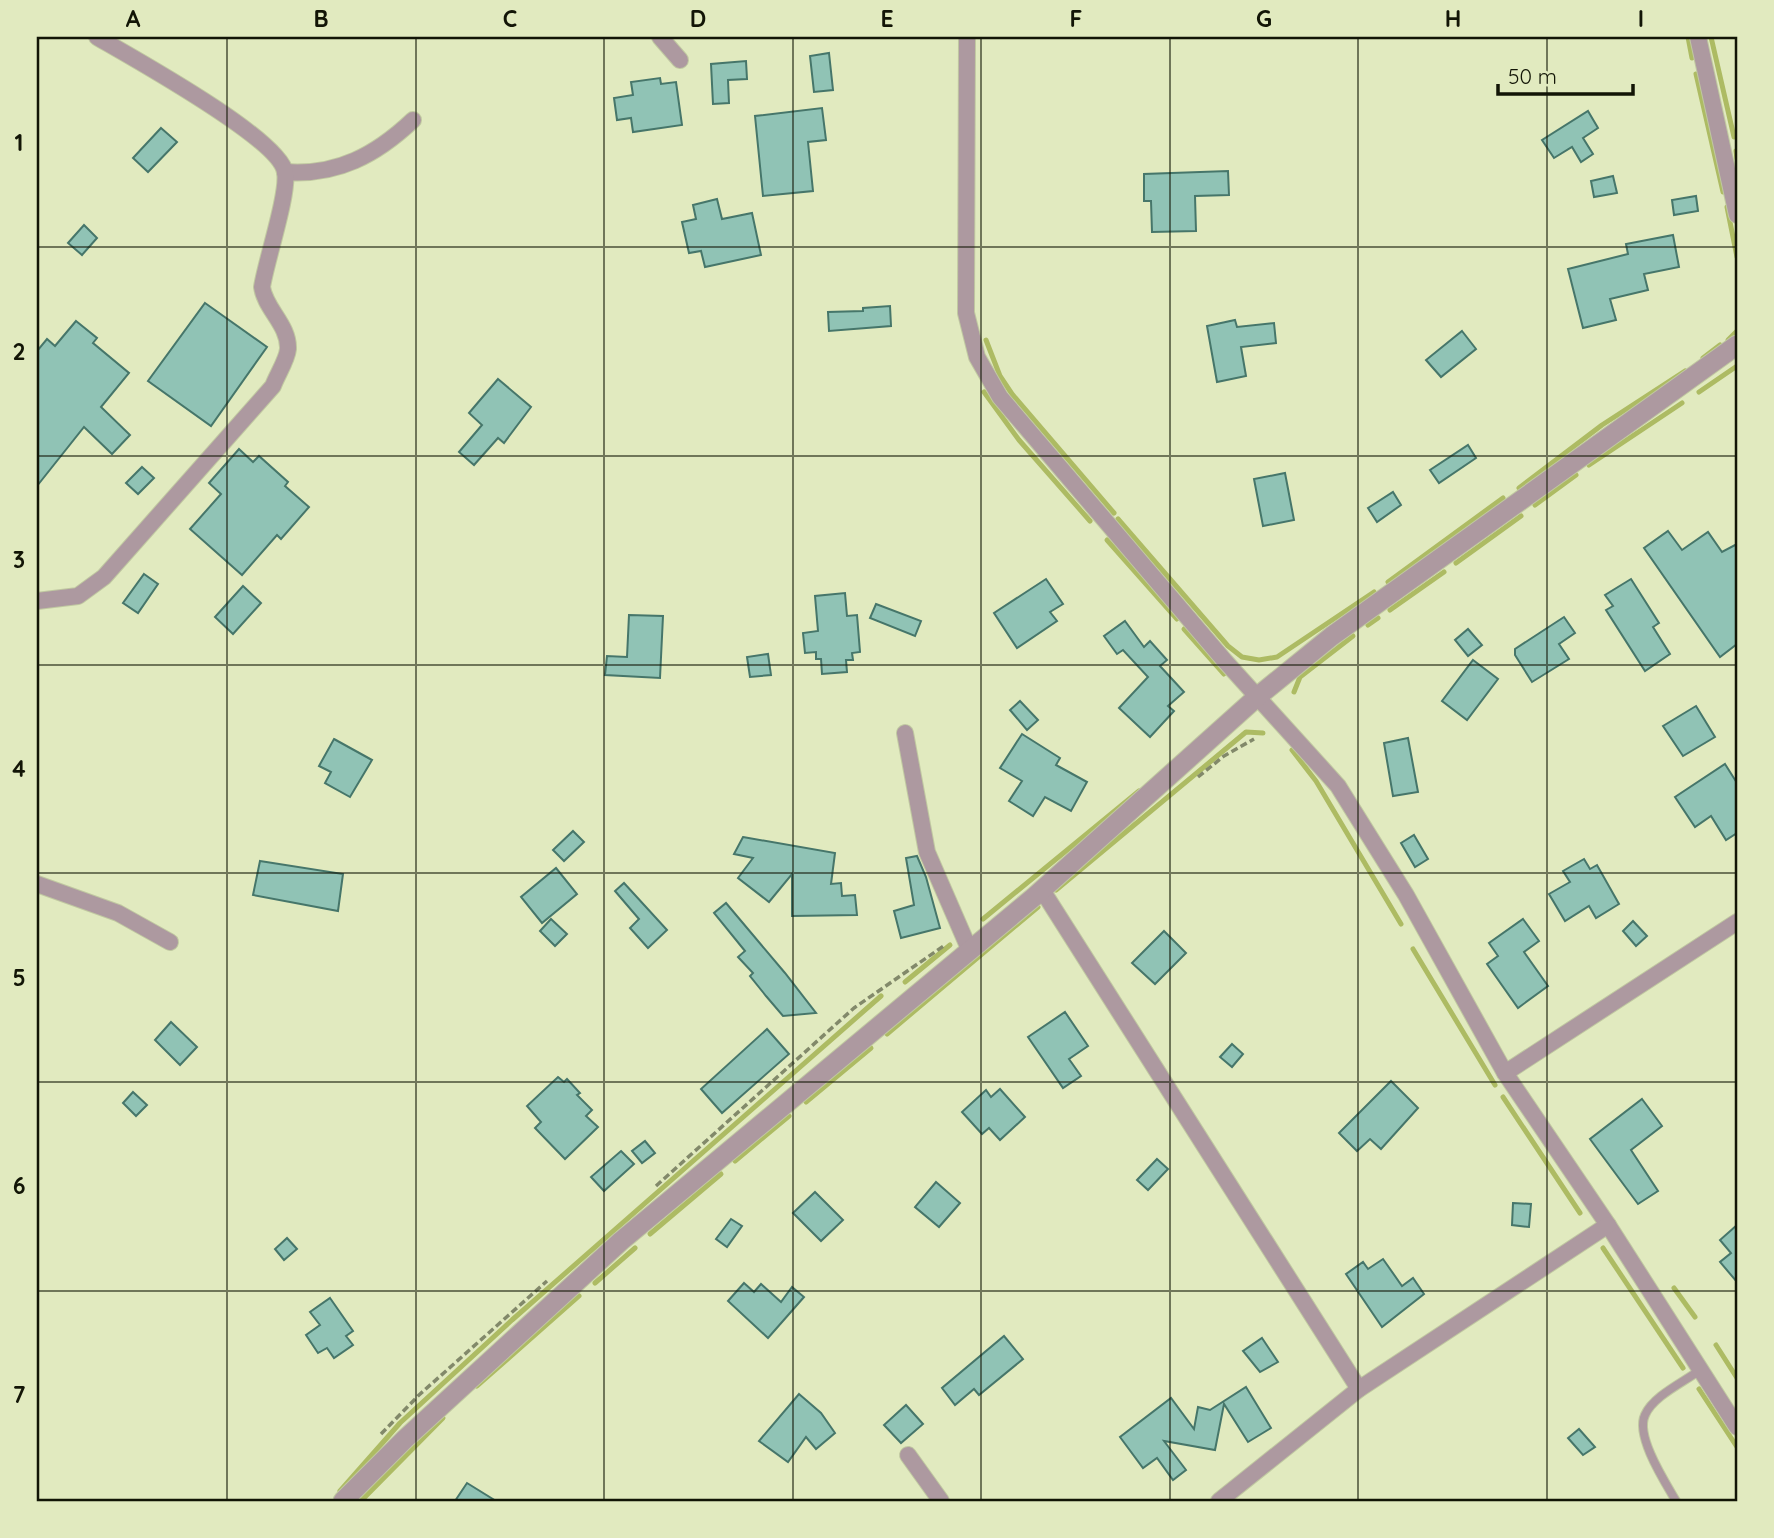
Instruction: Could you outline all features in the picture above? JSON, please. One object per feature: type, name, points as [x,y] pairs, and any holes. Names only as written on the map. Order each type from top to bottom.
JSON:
[{"type":"street","points":[[37,601],[78,596],[104,577],[273,386],[288,349],[282,325],[264,299],[262,287],[284,192],[285,172],[278,157],[201,98],[97,37]]},
{"type":"street","points":[[660,37],[680,60]]},
{"type":"street","points":[[967,37],[966,313],[977,357],[1000,397],[1257,697],[1338,786],[1406,895],[1506,1073],[1608,1225],[1737,1427]]},
{"type":"street","points":[[1698,37],[1737,215]]},
{"type":"street","points":[[285,172],[310,174],[368,157],[413,120]]},
{"type":"street","points":[[342,1501],[405,1439],[621,1241],[1042,890],[1257,697],[1332,635],[1737,345]]},
{"type":"street","points":[[905,733],[927,852],[970,951]]},
{"type":"street","points":[[37,884],[118,913],[170,942]]},
{"type":"street","points":[[1042,890],[1359,1388]]},
{"type":"street","points":[[1506,1073],[1737,922]]},
{"type":"street","points":[[1219,1501],[1359,1388],[1608,1225]]},
{"type":"street","points":[[908,1455],[941,1501]]},
{"type":"lane","points":[[1676,1501],[1643,1434],[1645,1415],[1658,1400],[1700,1370]]},
{"type":"building","points":[[829,53],[833,90],[814,92],[810,56]]},
{"type":"building","points":[[746,61],[747,79],[728,80],[729,103],[713,104],[711,64]]},
{"type":"building","points":[[660,78],[661,84],[676,82],[682,125],[633,132],[631,118],[617,120],[614,98],[633,95],[631,82]]},
{"type":"building","points":[[822,108],[826,140],[808,142],[813,191],[763,196],[755,116]]},
{"type":"building","points":[[1588,111],[1598,128],[1583,138],[1593,154],[1581,162],[1572,147],[1554,158],[1542,140]]},
{"type":"building","points":[[161,128],[177,142],[148,172],[133,158]]},
{"type":"building","points":[[1228,171],[1229,195],[1195,196],[1196,231],[1152,232],[1151,201],[1144,201],[1144,174]]},
{"type":"building","points":[[1613,176],[1617,193],[1594,197],[1591,181]]},
{"type":"building","points":[[1696,196],[1698,211],[1674,215],[1672,200]]},
{"type":"building","points":[[717,199],[722,219],[752,213],[761,255],[705,267],[701,251],[689,253],[682,222],[696,219],[693,205]]},
{"type":"building","points":[[84,225],[97,238],[82,255],[68,243]]},
{"type":"building","points":[[1673,235],[1679,267],[1644,274],[1648,290],[1610,299],[1616,320],[1583,328],[1568,269],[1628,254],[1626,244]]},
{"type":"building","points":[[205,303],[267,347],[211,426],[148,381]]},
{"type":"building","points":[[890,306],[891,326],[829,331],[828,312],[863,311],[863,308]]},
{"type":"building","points":[[1235,320],[1237,327],[1274,323],[1276,343],[1241,347],[1246,376],[1217,382],[1207,326]]},
{"type":"building","points":[[76,321],[97,338],[93,343],[129,373],[101,407],[130,435],[112,454],[84,427],[37,486],[37,351],[47,339],[55,346]]},
{"type":"building","points":[[1462,331],[1476,349],[1441,377],[1426,360]]},
{"type":"building","points":[[498,379],[531,407],[504,443],[498,438],[474,465],[459,452],[482,425],[469,413]]},
{"type":"building","points":[[1468,445],[1476,458],[1439,483],[1430,470]]},
{"type":"building","points":[[239,449],[253,462],[259,456],[288,482],[285,486],[309,507],[281,539],[277,535],[242,575],[190,529],[221,494],[209,483]]},
{"type":"building","points":[[142,467],[154,478],[138,494],[126,483]]},
{"type":"building","points":[[1285,473],[1294,520],[1263,526],[1254,479]]},
{"type":"building","points":[[1393,492],[1401,505],[1377,522],[1368,508]]},
{"type":"building","points":[[1668,531],[1682,550],[1708,532],[1722,552],[1737,544],[1737,644],[1720,657],[1644,548]]},
{"type":"building","points":[[144,574],[158,584],[138,613],[123,603]]},
{"type":"building","points":[[1046,579],[1063,604],[1050,612],[1057,621],[1017,648],[994,613]]},
{"type":"building","points":[[1631,579],[1659,623],[1653,627],[1670,654],[1645,671],[1606,610],[1613,606],[1605,595]]},
{"type":"building","points":[[243,586],[261,603],[233,634],[215,617]]},
{"type":"building","points":[[845,593],[847,616],[857,615],[860,652],[852,653],[853,660],[846,660],[847,672],[822,674],[821,659],[816,659],[816,652],[805,653],[803,633],[818,631],[815,596]]},
{"type":"building","points":[[876,604],[921,621],[915,636],[870,618]]},
{"type":"building","points":[[629,615],[663,616],[660,678],[605,675],[607,656],[627,657]]},
{"type":"building","points":[[1564,617],[1575,633],[1559,644],[1569,659],[1532,682],[1515,655],[1515,649]]},
{"type":"building","points":[[1125,621],[1144,647],[1150,641],[1167,660],[1160,666],[1184,692],[1168,706],[1174,711],[1150,737],[1119,708],[1148,677],[1123,650],[1117,654],[1104,636]]},
{"type":"building","points":[[1468,629],[1482,645],[1468,656],[1455,640]]},
{"type":"building","points":[[768,654],[771,675],[750,677],[747,657]]},
{"type":"building","points":[[1473,660],[1498,679],[1467,720],[1442,701]]},
{"type":"building","points":[[1020,701],[1038,720],[1027,730],[1010,710]]},
{"type":"building","points":[[1696,706],[1715,737],[1683,756],[1663,726]]},
{"type":"building","points":[[1022,734],[1060,758],[1056,765],[1087,782],[1071,811],[1045,797],[1033,816],[1009,801],[1022,781],[1000,768]]},
{"type":"building","points":[[1408,738],[1418,792],[1393,796],[1384,743]]},
{"type":"building","points":[[334,739],[372,760],[350,797],[325,783],[331,772],[319,766]]},
{"type":"building","points":[[1725,764],[1737,783],[1737,833],[1726,840],[1711,816],[1695,827],[1675,797]]},
{"type":"building","points":[[573,831],[584,842],[564,861],[553,850]]},
{"type":"building","points":[[1414,835],[1428,859],[1415,867],[1401,843]]},
{"type":"building","points":[[743,837],[835,853],[831,884],[841,883],[842,896],[855,895],[857,915],[792,916],[792,874],[769,902],[738,878],[753,858],[734,854]]},
{"type":"building","points":[[917,856],[926,877],[940,928],[901,938],[894,911],[914,905],[906,858]]},
{"type":"building","points":[[1584,859],[1590,869],[1597,865],[1619,904],[1596,918],[1589,906],[1565,921],[1549,894],[1570,882],[1563,871]]},
{"type":"building","points":[[260,861],[343,874],[338,911],[253,895]]},
{"type":"building","points":[[556,868],[577,894],[542,923],[521,897]]},
{"type":"building","points":[[624,883],[667,930],[648,948],[630,928],[639,919],[615,891]]},
{"type":"building","points":[[726,903],[816,1013],[783,1016],[766,996],[750,976],[753,973],[738,957],[745,951],[714,913]]},
{"type":"building","points":[[551,919],[567,934],[555,946],[540,931]]},
{"type":"building","points":[[1523,919],[1539,941],[1524,952],[1548,986],[1518,1008],[1487,964],[1498,956],[1489,943]]},
{"type":"building","points":[[1633,921],[1647,936],[1636,946],[1623,931]]},
{"type":"building","points":[[1164,931],[1186,953],[1155,984],[1132,963]]},
{"type":"building","points":[[1065,1012],[1088,1046],[1069,1059],[1081,1076],[1063,1088],[1028,1037]]},
{"type":"building","points":[[171,1022],[197,1047],[180,1065],[155,1040]]},
{"type":"building","points":[[767,1029],[789,1054],[722,1113],[701,1089]]},
{"type":"building","points":[[1232,1044],[1243,1054],[1232,1067],[1220,1057]]},
{"type":"building","points":[[558,1077],[564,1082],[567,1079],[580,1093],[577,1095],[592,1110],[586,1116],[598,1127],[565,1159],[535,1128],[541,1122],[527,1106]]},
{"type":"building","points":[[1391,1081],[1418,1108],[1381,1149],[1370,1139],[1357,1151],[1339,1133]]},
{"type":"building","points":[[1000,1089],[1025,1117],[1000,1140],[989,1128],[982,1134],[962,1112],[986,1090],[991,1097]]},
{"type":"building","points":[[133,1092],[147,1105],[136,1116],[123,1103]]},
{"type":"building","points":[[1642,1099],[1662,1126],[1631,1150],[1658,1191],[1638,1204],[1590,1139]]},
{"type":"building","points":[[645,1141],[655,1153],[642,1163],[632,1151]]},
{"type":"building","points":[[621,1151],[634,1164],[604,1191],[591,1177]]},
{"type":"building","points":[[1157,1159],[1168,1169],[1148,1190],[1137,1180]]},
{"type":"building","points":[[936,1182],[960,1203],[939,1227],[915,1207]]},
{"type":"building","points":[[815,1192],[843,1220],[821,1241],[793,1213]]},
{"type":"building","points":[[1513,1203],[1531,1204],[1529,1227],[1512,1225]]},
{"type":"building","points":[[731,1219],[742,1226],[727,1247],[716,1239]]},
{"type":"building","points":[[1737,1225],[1737,1282],[1720,1262],[1731,1253],[1720,1240]]},
{"type":"building","points":[[287,1238],[297,1249],[284,1260],[275,1249]]},
{"type":"building","points":[[1383,1259],[1402,1286],[1413,1278],[1424,1294],[1382,1327],[1346,1274],[1363,1262],[1368,1269]]},
{"type":"building","points":[[744,1283],[754,1292],[761,1284],[781,1302],[792,1287],[804,1297],[768,1338],[728,1301]]},
{"type":"building","points":[[330,1298],[353,1331],[346,1336],[353,1345],[334,1358],[327,1348],[318,1353],[306,1335],[320,1325],[310,1312]]},
{"type":"building","points":[[1004,1336],[1023,1359],[979,1395],[974,1389],[955,1405],[942,1388]]},
{"type":"building","points":[[1262,1338],[1278,1362],[1260,1372],[1243,1351]]},
{"type":"building","points":[[1246,1387],[1271,1428],[1248,1442],[1224,1404],[1215,1450],[1164,1441],[1186,1470],[1173,1480],[1157,1458],[1143,1468],[1120,1437],[1171,1398],[1194,1429],[1198,1407],[1210,1410]]},
{"type":"building","points":[[799,1394],[821,1413],[835,1433],[816,1449],[806,1437],[788,1462],[759,1441]]},
{"type":"building","points":[[906,1405],[923,1424],[901,1443],[884,1425]]},
{"type":"building","points":[[1579,1429],[1595,1447],[1583,1455],[1568,1438]]},
{"type":"building","points":[[467,1483],[496,1501],[455,1501]]},
{"type":"waterway","points":[[1688,37],[1692,58]]},
{"type":"waterway","points":[[1711,37],[1734,137]]},
{"type":"waterway","points":[[1696,74],[1723,192]]},
{"type":"waterway","points":[[1736,151],[1737,159]]},
{"type":"waterway","points":[[1727,207],[1737,257]]},
{"type":"waterway","points":[[1728,340],[1737,331]]},
{"type":"waterway","points":[[986,340],[1000,376],[1012,394],[1114,513]]},
{"type":"waterway","points":[[1703,358],[1720,345]]},
{"type":"waterway","points":[[1699,392],[1737,366]]},
{"type":"waterway","points":[[1519,488],[1602,425],[1685,371]]},
{"type":"waterway","points":[[984,392],[1019,440],[1090,521]]},
{"type":"waterway","points":[[1589,465],[1682,403]]},
{"type":"waterway","points":[[1535,505],[1576,475]]},
{"type":"waterway","points":[[1388,582],[1503,498]]},
{"type":"waterway","points":[[1456,563],[1521,516]]},
{"type":"waterway","points":[[1118,519],[1228,646],[1242,657],[1259,660],[1277,657],[1374,592]]},
{"type":"waterway","points":[[1107,540],[1177,619]]},
{"type":"waterway","points":[[1390,610],[1444,572]]},
{"type":"waterway","points":[[1368,625],[1378,618]]},
{"type":"waterway","points":[[1184,629],[1224,674]]},
{"type":"waterway","points":[[1294,692],[1300,677],[1353,636]]},
{"type":"waterway","points":[[1056,890],[1246,732],[1263,733]]},
{"type":"waterway","points":[[1292,750],[1316,781],[1401,924]]},
{"type":"waterway","points":[[983,919],[1139,791]]},
{"type":"waterway","points":[[887,1034],[1038,907]]},
{"type":"waterway","points":[[905,982],[950,945]]},
{"type":"waterway","points":[[1413,949],[1495,1085]]},
{"type":"waterway","points":[[340,1491],[400,1423],[512,1320],[881,996]]},
{"type":"waterway","points":[[806,1102],[871,1048]]},
{"type":"waterway","points":[[1503,1097],[1580,1213]]},
{"type":"waterway","points":[[735,1161],[789,1116]]},
{"type":"waterway","points":[[650,1234],[721,1174]]},
{"type":"waterway","points":[[595,1283],[635,1248]]},
{"type":"waterway","points":[[1603,1248],[1683,1368]]},
{"type":"waterway","points":[[1674,1288],[1695,1317]]},
{"type":"waterway","points":[[477,1386],[579,1296]]},
{"type":"waterway","points":[[1716,1345],[1737,1378]]},
{"type":"waterway","points":[[1699,1389],[1737,1447]]},
{"type":"waterway","points":[[361,1501],[443,1418]]}]
